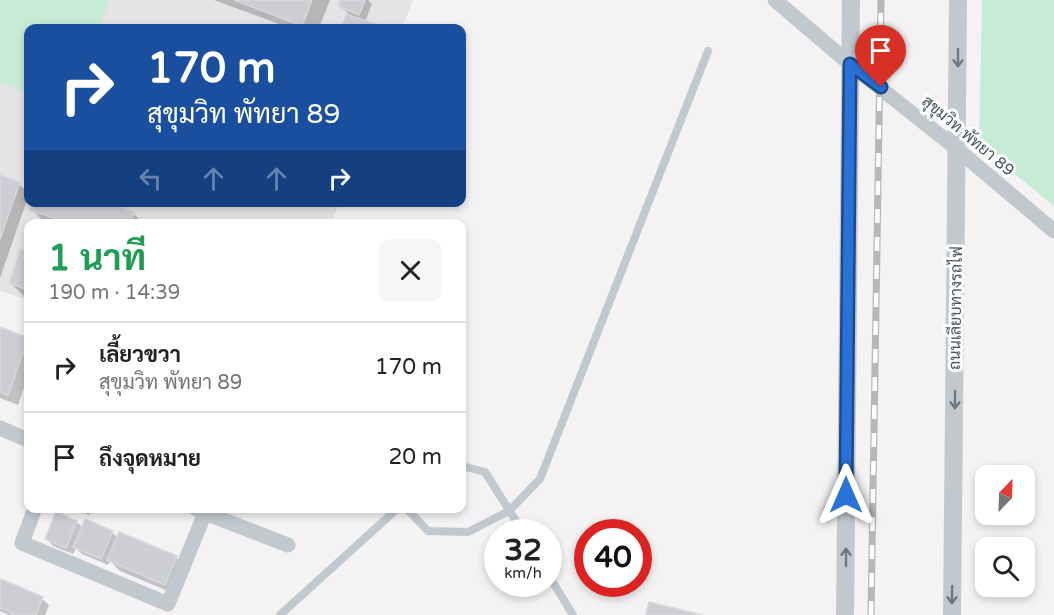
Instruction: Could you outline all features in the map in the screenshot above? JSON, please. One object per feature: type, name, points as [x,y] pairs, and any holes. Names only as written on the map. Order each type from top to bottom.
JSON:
[{"type":"street","name":"สุขุมวิท พัทยา 89","points":[[775,0],[1054,231]]},
{"type":"street","points":[[845,615],[850,0]]},
{"type":"street","name":"ถนนเลียบทางรถไฟ","points":[[952,615],[958,0]]},
{"type":"street","points":[[0,428],[24,438]]},
{"type":"street","points":[[33,513],[22,543],[168,604],[199,513]]},
{"type":"street","points":[[205,513],[288,545]]},
{"type":"lane","points":[[411,513],[428,531],[468,532],[509,510],[540,479],[708,51]]},
{"type":"lane","points":[[466,467],[485,472],[515,519]]},
{"type":"lane","points":[[280,615],[392,513]]},
{"type":"lane","points":[[562,597],[573,615]]},
{"type":"shaded area","points":[[0,0],[413,0],[404,24],[24,24],[24,207],[337,207],[333,219],[24,219],[24,299],[0,291]]},
{"type":"green space","points":[[0,0],[109,0],[100,24],[24,24],[24,91],[0,82]]},
{"type":"green space","points":[[982,0],[1054,0],[1054,206],[979,145]]},
{"type":"building","points":[[234,0],[312,0],[303,24],[297,24]]},
{"type":"building","points":[[340,0],[365,0],[359,15],[338,6]]},
{"type":"building","points":[[346,14],[376,24],[342,24]]},
{"type":"building","points":[[0,175],[20,182],[0,239]]},
{"type":"building","points":[[31,207],[120,207],[134,212],[132,219],[56,219],[30,210]]},
{"type":"building","points":[[20,249],[24,250],[24,289],[9,283]]},
{"type":"building","points":[[0,327],[24,336],[24,349],[8,395],[0,392]]},
{"type":"building","points":[[56,513],[77,521],[66,548],[45,539]]},
{"type":"building","points":[[85,519],[113,531],[101,559],[73,547]]},
{"type":"building","points":[[119,532],[177,556],[165,585],[107,560]]},
{"type":"building","points":[[1,579],[43,597],[36,615],[16,615],[0,608]]},
{"type":"building","points":[[649,602],[702,615],[646,615]]},
{"type":"railway","points":[[871,615],[881,0]]},
{"type":"route","points":[[846,495],[850,64],[881,87]]}]
